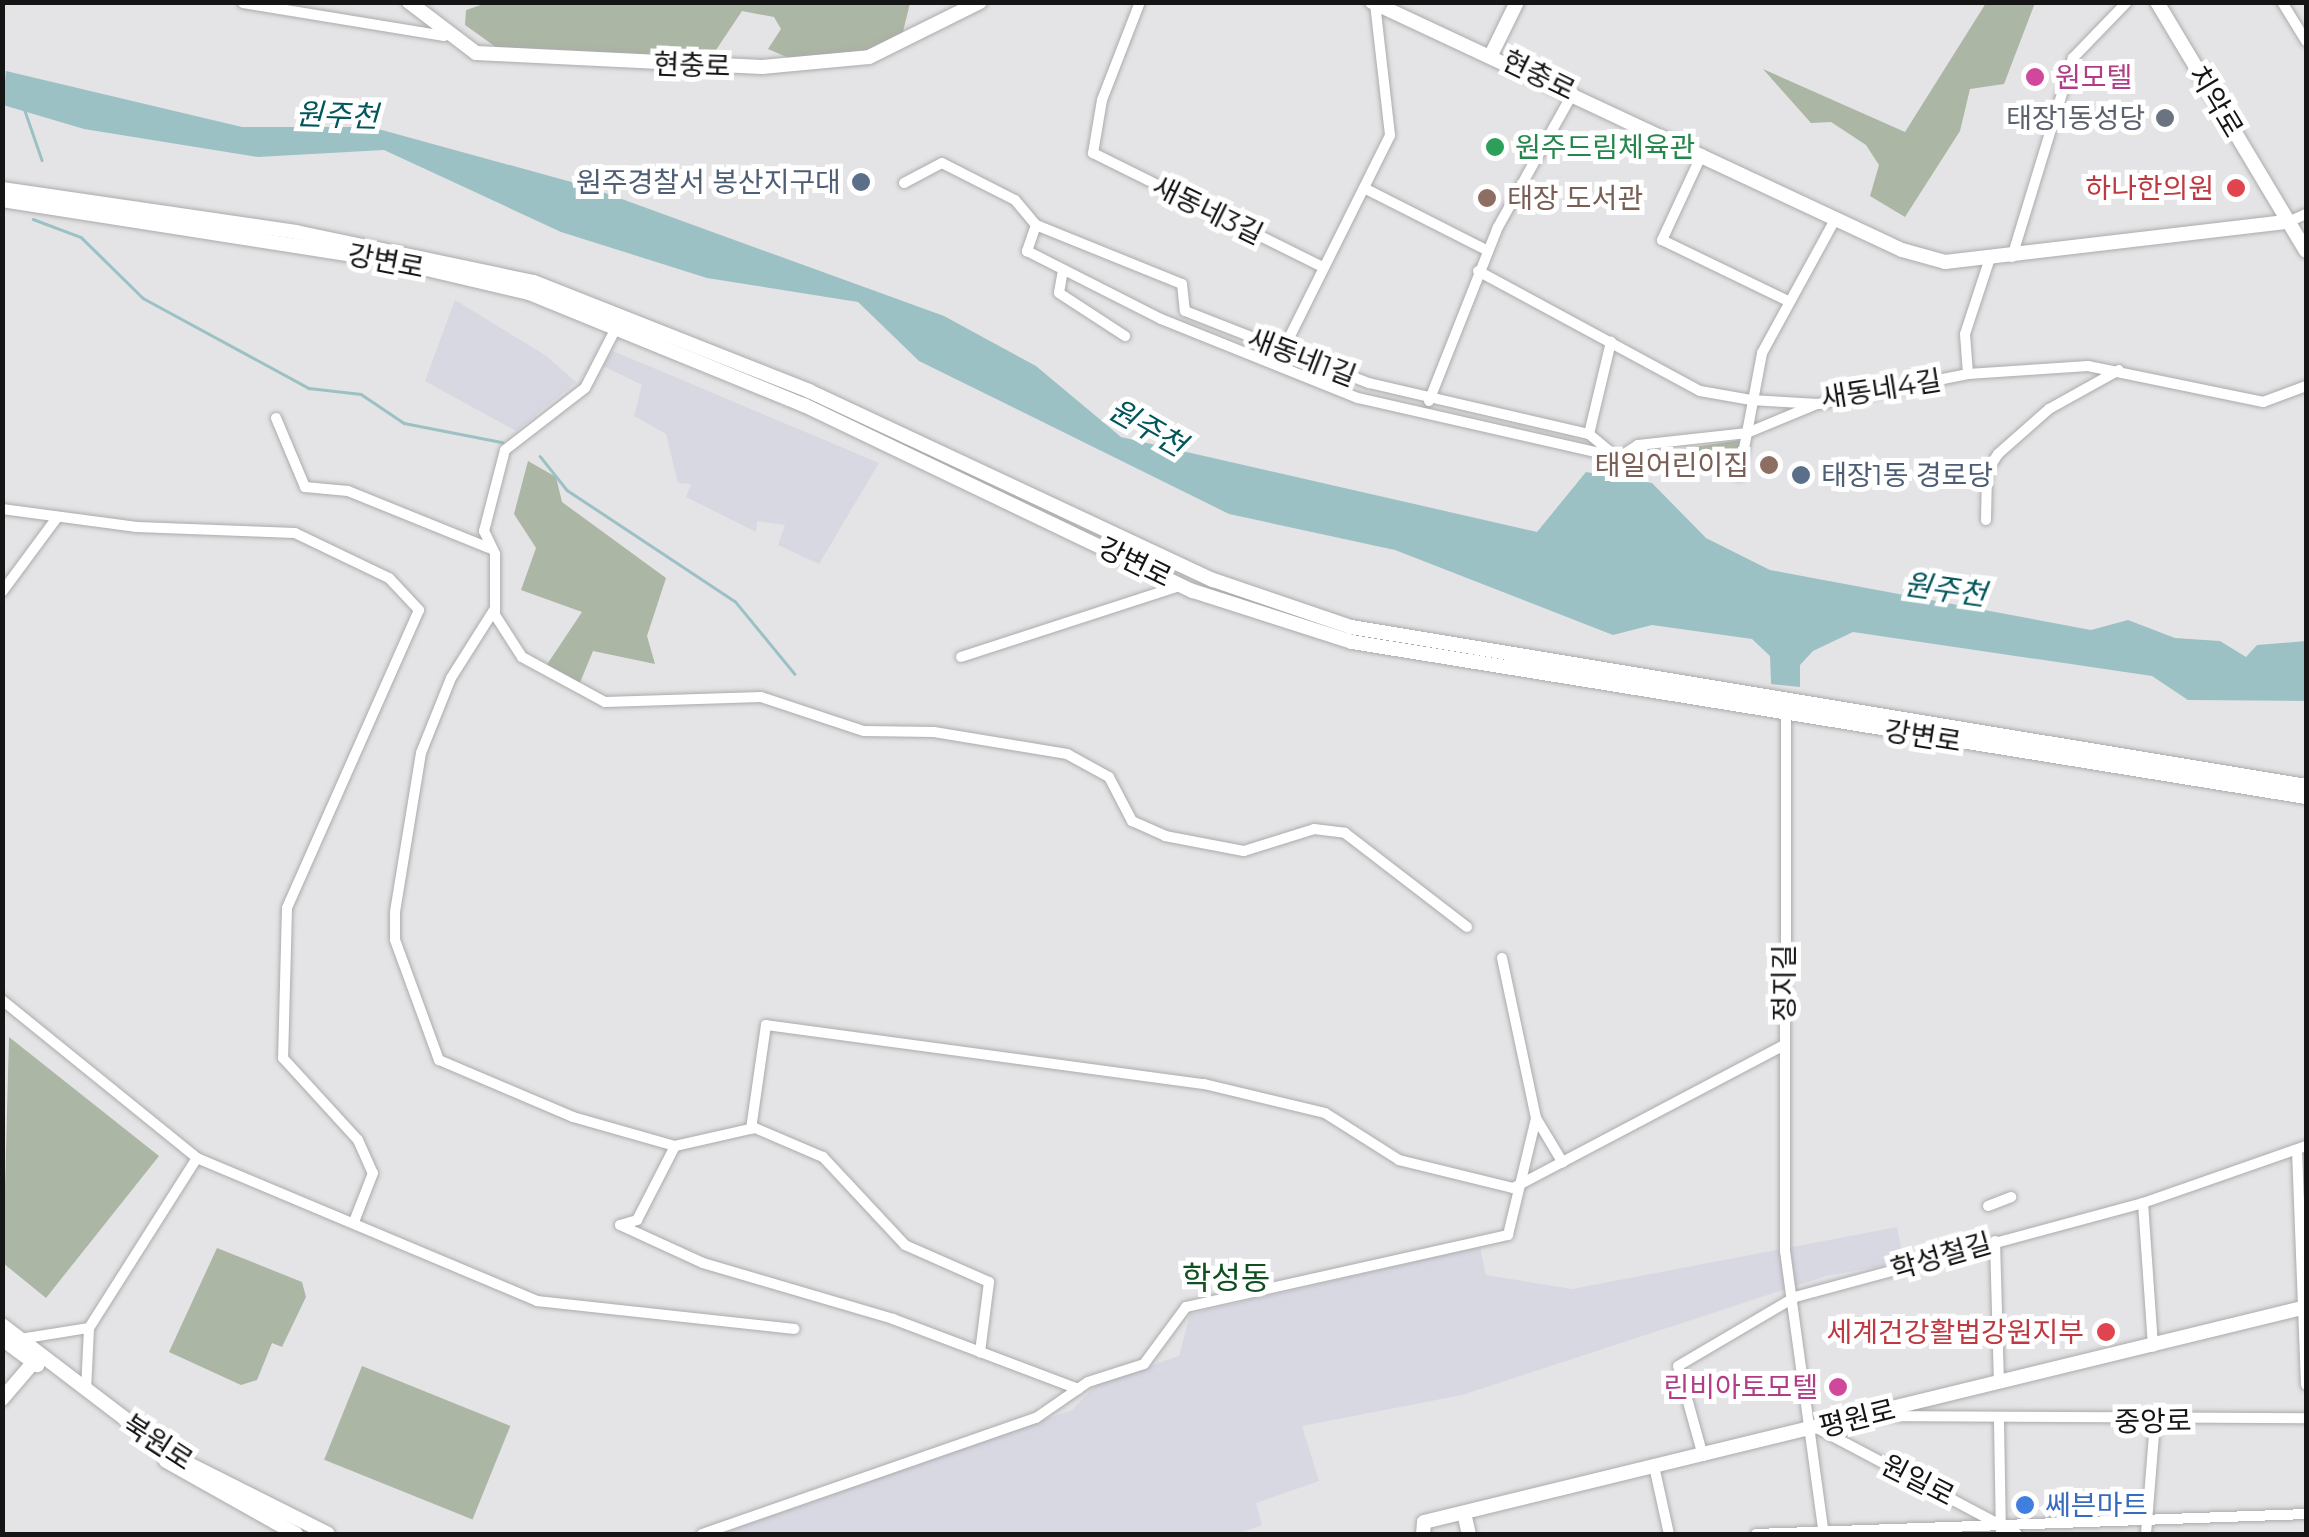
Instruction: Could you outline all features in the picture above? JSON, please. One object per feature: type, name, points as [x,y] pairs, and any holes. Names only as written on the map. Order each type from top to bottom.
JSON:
[{"type":"street","name":"현충로","points":[[410,2],[444,36],[476,53],[528,59],[828,64],[911,43],[980,2]]},
{"type":"street","name":"새동네3길","points":[[1140,2],[1102,100],[1093,152],[1323,266]]},
{"type":"street","points":[[1492,53],[1517,2]]},
{"type":"street","points":[[2012,258],[2073,58],[2126,2]]},
{"type":"street","name":"치악로","points":[[2157,2],[2306,251]]},
{"type":"street","points":[[2282,2],[2306,41]]},
{"type":"street","name":"현충로","points":[[1374,3],[1492,53],[1902,250],[1988,261],[2288,222]]},
{"type":"street","points":[[1284,350],[1390,136],[1374,3]]},
{"type":"street","points":[[242,4],[444,36]]},
{"type":"street","points":[[1428,400],[1478,271],[1573,92]]},
{"type":"street","points":[[1702,154],[1662,240],[1788,301]]},
{"type":"street","name":"새동네1길","points":[[904,183],[942,164],[1015,200],[1036,224],[1182,284],[1184,311],[1428,400],[1589,434],[1618,458]]},
{"type":"street","points":[[1364,188],[1488,251]]},
{"type":"street","name":"강변로","points":[[2,189],[408,253],[622,314],[1268,603],[1350,627],[1786,709],[2306,797]]},
{"type":"street","name":"강변로","points":[[2,200],[394,261],[529,293],[804,405],[1182,585],[1270,620],[1440,661],[2306,786]]},
{"type":"street","points":[[2288,222],[2306,214]]},
{"type":"street","points":[[1739,476],[1751,400],[1788,301],[1836,218]]},
{"type":"street","points":[[1036,224],[1027,251],[1358,398],[1618,458],[1638,445],[1747,433],[1818,404]]},
{"type":"street","points":[[1968,374],[1965,334],[1988,261]]},
{"type":"street","points":[[1063,270],[1058,294],[1125,336]]},
{"type":"street","name":"새동네4길","points":[[1478,271],[1700,391],[1751,400],[1818,404],[1968,374],[2120,370],[2180,392],[2263,402],[2306,386]]},
{"type":"street","points":[[622,314],[585,388],[505,450],[489,548],[496,605],[522,658],[605,702],[761,697],[864,731],[934,732],[1066,754],[1109,777],[1144,831],[1244,851],[1314,829],[1345,833],[1467,927]]},
{"type":"street","points":[[1589,434],[1611,342]]},
{"type":"street","points":[[1986,520],[1988,471],[1998,454],[2049,409],[2120,370]]},
{"type":"street","points":[[276,418],[305,487],[348,491],[489,548]]},
{"type":"street","points":[[2,509],[56,519],[245,525],[320,539],[389,578],[419,610],[287,908],[282,1058],[358,1140],[373,1173],[354,1222]]},
{"type":"street","points":[[2,592],[56,519]]},
{"type":"street","points":[[962,657],[1182,585]]},
{"type":"street","points":[[496,605],[450,678],[421,752],[395,940],[446,1068],[675,1146],[751,1129],[823,1157],[905,1245],[989,1282],[980,1352]]},
{"type":"street","name":"정지길","points":[[1786,709],[1786,1251],[1816,1428],[1824,1532]]},
{"type":"street","points":[[1502,958],[1536,1118],[1563,1162]]},
{"type":"street","points":[[2,1000],[197,1158],[537,1301],[794,1329]]},
{"type":"street","points":[[751,1129],[766,1026],[1204,1084],[1325,1113],[1400,1160],[1514,1188],[1662,1105],[1745,1073],[1763,1053],[1784,1045]]},
{"type":"street","points":[[702,1534],[985,1439],[1078,1389],[1144,1364],[1186,1307],[1494,1241],[1514,1224],[1514,1188],[1536,1118]]},
{"type":"street","points":[[675,1146],[637,1220],[620,1225],[796,1296],[980,1352],[1078,1389]]},
{"type":"street","points":[[2302,1148],[2306,1385]]},
{"type":"street","name":"학성철길","points":[[1703,1456],[1678,1366],[1795,1297],[2143,1203],[2302,1148]]},
{"type":"street","points":[[86,1393],[89,1328],[197,1158]]},
{"type":"street","points":[[1988,1206],[2012,1198]]},
{"type":"street","points":[[2143,1203],[2153,1346]]},
{"type":"street","points":[[1995,1240],[1999,1382]]},
{"type":"street","name":"평원로","points":[[1422,1534],[1424,1522],[2304,1308]]},
{"type":"street","name":"북원로","points":[[2,1326],[20,1339],[36,1359],[169,1464],[296,1534]]},
{"type":"street","points":[[20,1339],[89,1328]]},
{"type":"street","name":"북원로","points":[[2,1339],[176,1457],[328,1534]]},
{"type":"street","points":[[2,1398],[36,1359]]},
{"type":"street","name":"중앙로","points":[[1864,1416],[2000,1422],[2306,1418]]},
{"type":"street","points":[[2000,1422],[2001,1528]]},
{"type":"street","points":[[2146,1534],[2155,1422]]},
{"type":"street","name":"원일로","points":[[1816,1428],[2017,1534]]},
{"type":"street","points":[[1654,1466],[1670,1534]]},
{"type":"street","points":[[1464,1513],[1469,1534]]},
{"type":"street","points":[[1756,1534],[2306,1514]]},
{"type":"shaded area","points":[[455,300],[545,355],[576,382],[516,431],[425,381]]},
{"type":"shaded area","points":[[613,351],[879,463],[819,564],[778,545],[785,525],[757,521],[756,532],[686,497],[691,484],[678,483],[666,434],[634,416],[642,385],[603,366]]},
{"type":"shaded area","points":[[1897,1227],[1904,1262],[1826,1276],[1462,1395],[1302,1426],[1319,1481],[1256,1503],[1262,1525],[1237,1534],[721,1534],[1072,1410],[1097,1384],[1179,1356],[1190,1314],[1480,1247],[1486,1275],[1572,1289]]},
{"type":"green space","points":[[490,2],[910,3],[902,36],[882,52],[789,58],[768,49],[781,29],[774,17],[742,11],[708,62],[500,50],[465,25],[466,10]]},
{"type":"green space","points":[[1986,3],[2035,3],[2004,84],[1970,89],[1960,131],[1905,217],[1870,196],[1879,165],[1866,145],[1831,122],[1811,123],[1763,69],[1905,132]]},
{"type":"green space","points":[[1741,440],[1737,470],[1640,455]]},
{"type":"green space","points":[[528,461],[556,477],[562,502],[666,578],[647,636],[655,664],[593,651],[579,685],[546,666],[582,612],[521,590],[536,548],[514,514]]},
{"type":"green space","points":[[9,1037],[159,1156],[46,1298],[3,1263]]},
{"type":"green space","points":[[217,1248],[302,1282],[306,1297],[282,1347],[272,1343],[257,1380],[241,1385],[169,1352]]},
{"type":"green space","points":[[362,1366],[510,1426],[473,1520],[324,1460]]},
{"type":"water","points":[[6,71],[242,127],[371,127],[586,186],[944,316],[1036,366],[1121,437],[1537,532],[1586,472],[1652,483],[1706,538],[1770,570],[2091,630],[2128,620],[2175,638],[2220,641],[2246,657],[2257,645],[2306,641],[2306,701],[2188,700],[2152,676],[1853,632],[1813,651],[1800,665],[1800,687],[1771,684],[1770,656],[1752,639],[1652,625],[1613,635],[1395,550],[1229,514],[919,361],[858,302],[707,278],[561,232],[384,150],[258,157],[84,129],[3,105]]},
{"type":"waterway","points":[[24,108],[42,160]]},
{"type":"waterway","points":[[33,219],[81,237],[143,298],[309,388],[361,394],[404,423],[502,442]]},
{"type":"waterway","points":[[540,456],[567,490],[735,601],[795,674]]},
{"type":"place","name":"원모텔","points":[[2035,77]]},
{"type":"place","name":"태장1동성당","points":[[2165,118]]},
{"type":"place","name":"원주드림체육관","points":[[1495,147]]},
{"type":"place","name":"원주경찰서 봉산지구대","points":[[861,182]]},
{"type":"place","name":"하나한의원","points":[[2236,188]]},
{"type":"place","name":"태장 도서관","points":[[1487,198]]},
{"type":"place","name":"태일어린이집","points":[[1769,465]]},
{"type":"place","name":"태장1동 경로당","points":[[1801,475]]},
{"type":"place","name":"세계건강활법강원지부","points":[[2106,1332]]},
{"type":"place","name":"린비아토모텔","points":[[1838,1387]]},
{"type":"place","name":"쎄븐마트","points":[[2025,1505]]},
{"type":"district","name":"학성동","points":[[1226,1278]]},
{"type":"water label","name":"원주천","points":[[337,116]]},
{"type":"water label","name":"원주천","points":[[1147,428]]},
{"type":"water label","name":"원주천","points":[[1945,590]]}]
